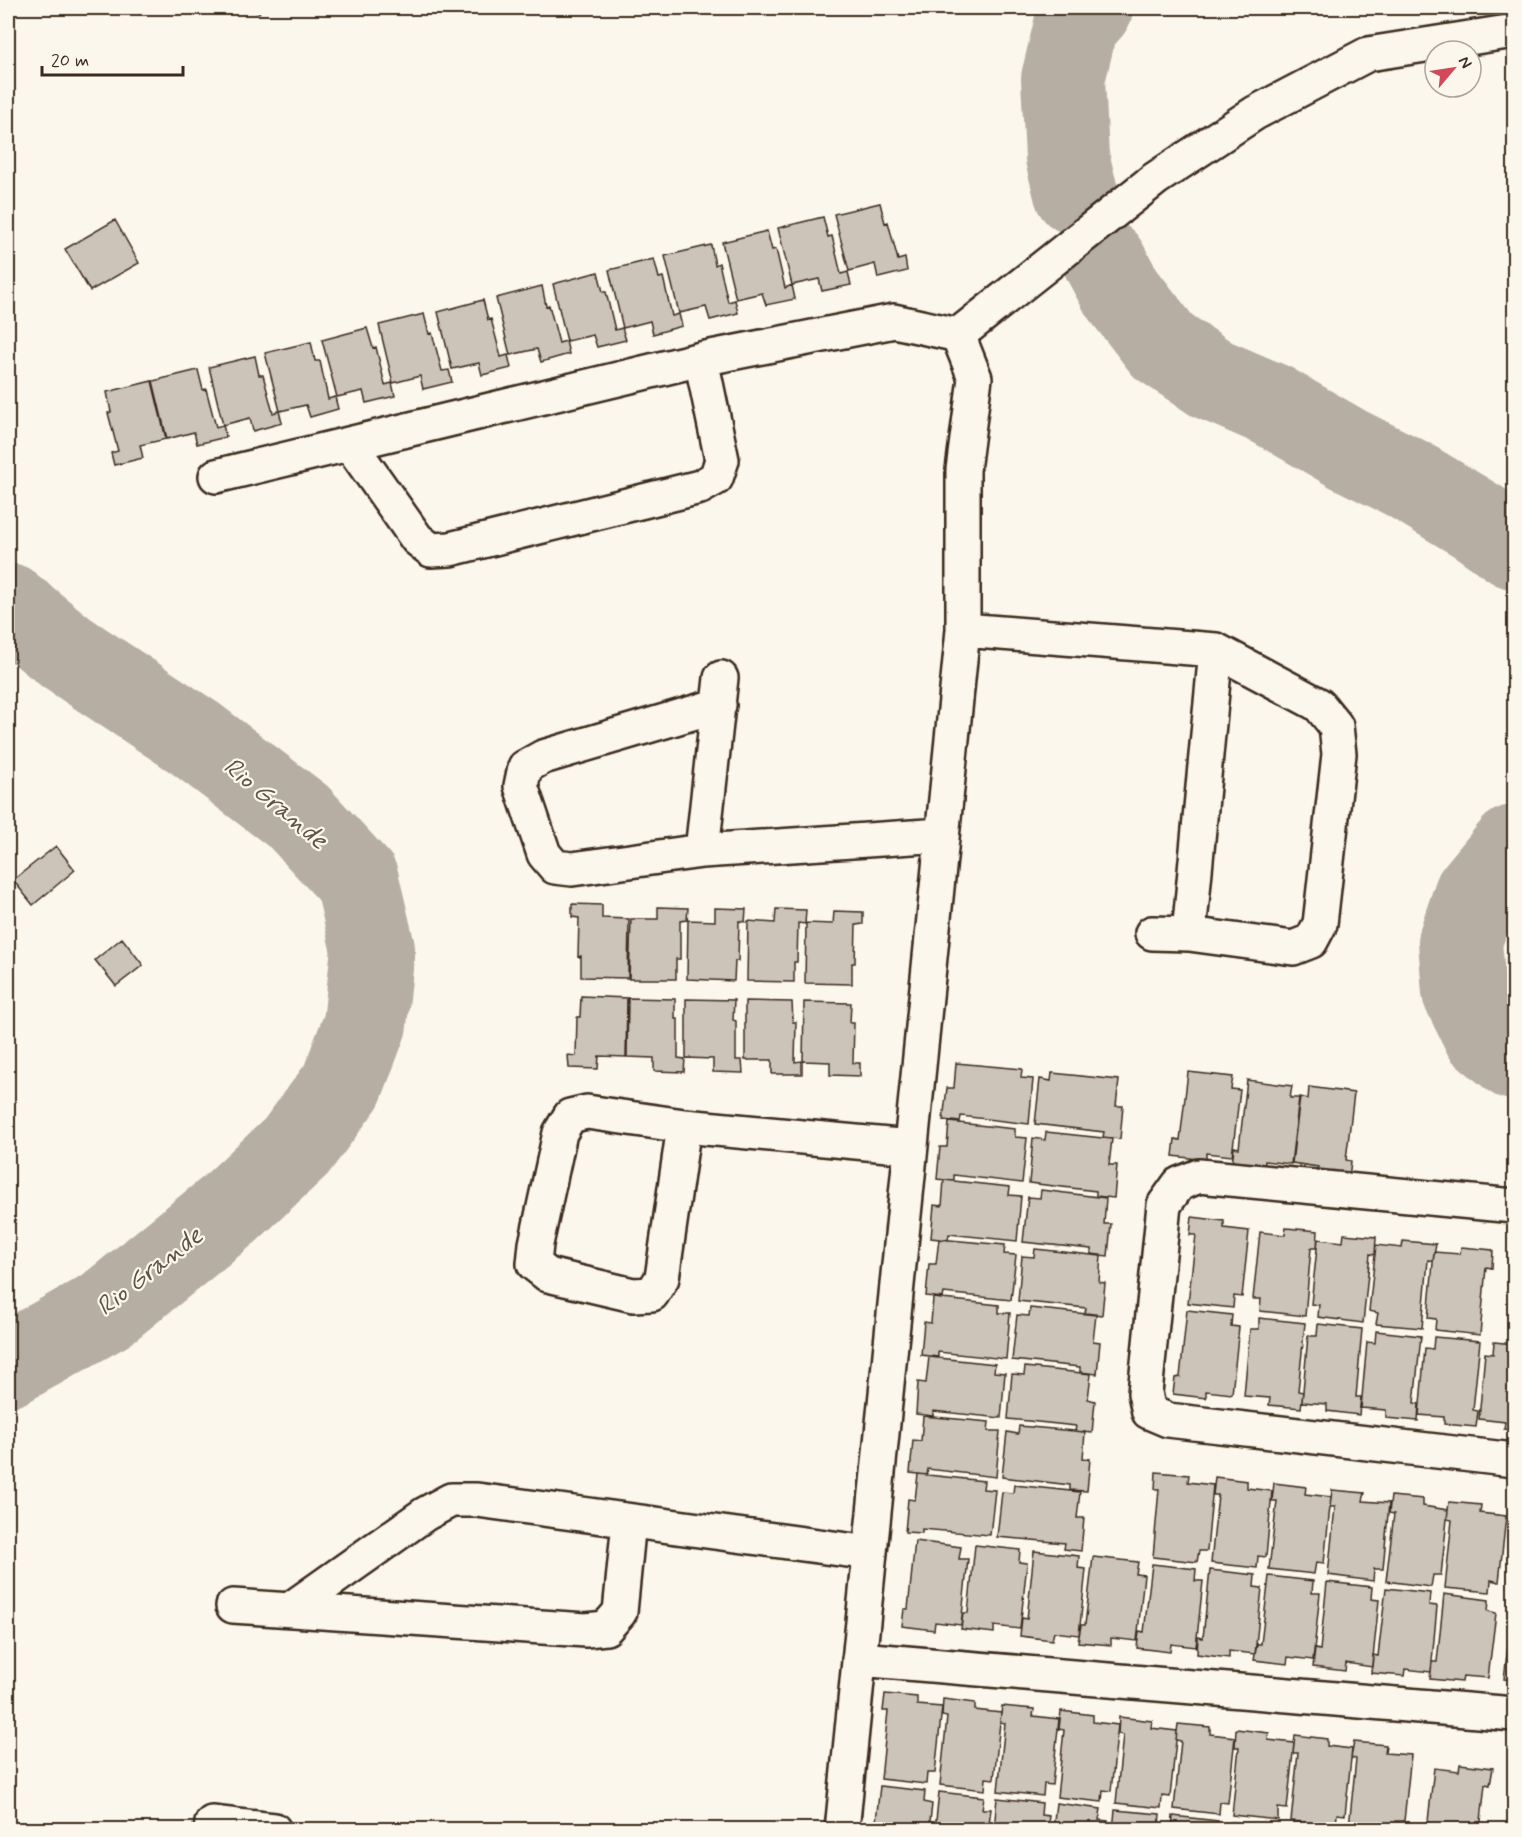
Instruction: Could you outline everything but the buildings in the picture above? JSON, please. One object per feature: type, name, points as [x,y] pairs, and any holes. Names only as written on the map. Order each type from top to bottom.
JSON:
[{"type":"street","points":[[1510,8],[1515,22]]},
{"type":"street","points":[[958,335],[1155,179],[1255,113],[1368,54],[1515,31]]},
{"type":"street","points":[[216,476],[701,359],[894,321],[958,335]]},
{"type":"street","points":[[842,1830],[963,630],[963,470],[975,378],[958,335]]},
{"type":"street","points":[[350,444],[417,539],[431,550],[450,549],[700,487],[716,478],[722,460],[701,359]]},
{"type":"street","points":[[963,630],[1216,650],[1319,705],[1336,726],[1339,754],[1320,924],[1311,941],[1293,948],[1189,934],[1152,933]]},
{"type":"street","points":[[1189,934],[1216,650]]},
{"type":"street","points":[[702,851],[720,691],[543,757],[525,767],[521,786],[544,854],[555,867],[572,868],[702,851],[942,835]]},
{"type":"street","points":[[684,1126],[662,1278],[652,1294],[633,1295],[548,1275],[534,1264],[536,1244],[560,1133],[570,1116],[587,1112],[684,1126],[910,1147]]},
{"type":"street","points":[[1515,1206],[1199,1176],[1179,1184],[1164,1205],[1144,1394],[1149,1412],[1168,1420],[1515,1460]]},
{"type":"street","points":[[292,1608],[425,1514],[451,1500],[477,1500],[870,1553]]},
{"type":"street","points":[[233,1606],[292,1608],[586,1630],[606,1628],[620,1612],[629,1521]]},
{"type":"street","points":[[859,1659],[1515,1714]]},
{"type":"street","points":[[211,1830],[212,1823],[274,1830]]},
{"type":"waterway","points":[[1076,193],[1067,157],[1063,79],[1076,25],[1091,8]]},
{"type":"waterway","points":[[1105,262],[1122,293],[1163,346],[1212,379],[1272,405],[1348,449],[1406,478],[1479,522],[1514,547]]},
{"type":"waterway","name":"Rio Grande","points":[[8,605],[67,653],[195,738],[299,817],[357,880],[373,949],[365,1024],[342,1085],[296,1147],[229,1210],[106,1310],[8,1365]]},
{"type":"waterway","points":[[1514,847],[1476,893],[1460,941],[1464,992],[1484,1033],[1514,1058]]}]
